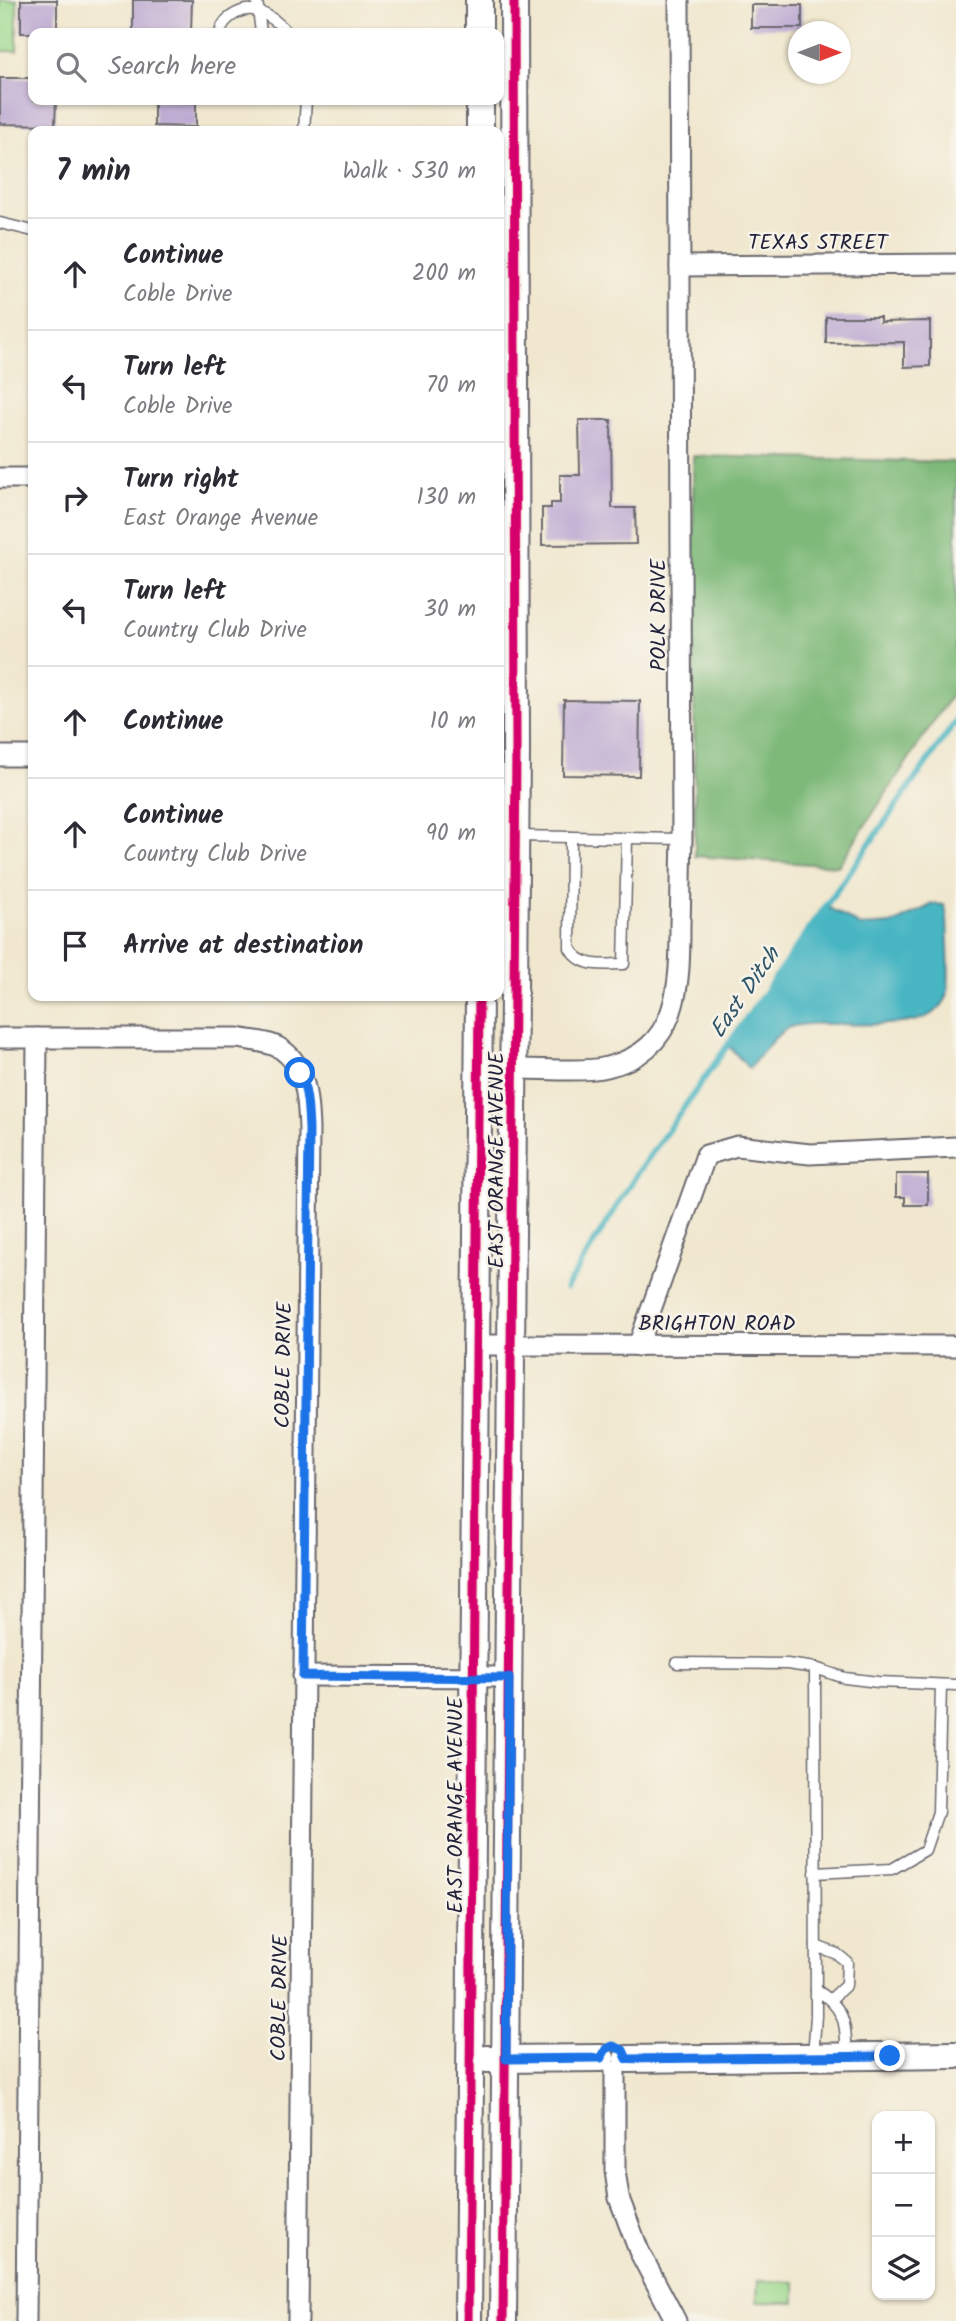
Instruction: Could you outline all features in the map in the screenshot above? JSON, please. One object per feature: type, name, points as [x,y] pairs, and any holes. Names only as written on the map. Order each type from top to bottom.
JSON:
[{"type":"street","points":[[479,0],[479,28]]},
{"type":"street","name":"EAST ORANGE AVENUE","points":[[503,2321],[516,836],[508,477],[514,0]]},
{"type":"street","name":"POLK DRIVE","points":[[479,1069],[605,1068],[627,1062],[644,1051],[660,1034],[671,1014],[680,978],[682,839],[679,0]]},
{"type":"street","points":[[480,105],[480,126]]},
{"type":"street","name":"TEXAS STREET","points":[[680,266],[956,264]]},
{"type":"street","points":[[0,478],[28,478]]},
{"type":"street","points":[[0,756],[28,756]]},
{"type":"street","name":"EAST ORANGE AVENUE","points":[[468,2321],[480,1001]]},
{"type":"street","points":[[0,1038],[37,1038],[26,2321]]},
{"type":"street","name":"COBLE DRIVE","points":[[37,1038],[238,1038],[267,1043],[280,1048],[290,1057],[305,1085],[309,1129],[298,2321]]},
{"type":"street","points":[[638,1346],[706,1155],[737,1146],[810,1153],[956,1147]]},
{"type":"street","name":"BRIGHTON ROAD","points":[[477,1345],[956,1346]]},
{"type":"street","points":[[303,1676],[509,1678]]},
{"type":"street","points":[[471,2059],[614,2063],[814,2051],[846,2056],[956,2055]]},
{"type":"street","points":[[614,2063],[615,2171],[619,2198],[639,2251],[676,2321]]},
{"type":"lane","points":[[221,28],[222,23],[234,13],[257,5]]},
{"type":"lane","points":[[257,5],[260,28]]},
{"type":"lane","points":[[257,5],[284,28]]},
{"type":"lane","points":[[304,126],[306,105]]},
{"type":"lane","points":[[0,223],[28,229]]},
{"type":"lane","points":[[516,836],[682,839]]},
{"type":"lane","points":[[571,837],[570,948],[575,957],[586,964],[624,964],[627,838]]},
{"type":"lane","points":[[677,1663],[787,1664],[867,1681],[956,1685]]},
{"type":"lane","points":[[814,2051],[815,1668]]},
{"type":"lane","points":[[815,1873],[892,1868],[925,1850],[938,1812],[941,1685]]},
{"type":"lane","points":[[816,1947],[837,1954],[847,1962],[846,1985],[831,1999]]},
{"type":"lane","points":[[816,1990],[831,1999],[841,2011],[846,2030],[846,2056]]},
{"type":"green space","points":[[0,0],[17,0],[17,51],[0,51]]},
{"type":"green space","points":[[693,456],[956,462],[956,688],[838,866],[695,856]]},
{"type":"green space","points":[[758,2281],[795,2282],[795,2302],[757,2302]]},
{"type":"water","points":[[933,904],[944,905],[947,915],[948,990],[937,1010],[921,1019],[900,1023],[807,1024],[790,1027],[774,1039],[749,1069],[728,1045],[826,906],[861,926],[893,924]]},
{"type":"building","points":[[21,0],[57,0],[57,28],[28,28],[28,33],[21,33]]},
{"type":"building","points":[[133,0],[192,0],[191,28],[133,28]]},
{"type":"building","points":[[751,5],[802,5],[802,21],[788,21],[788,28],[751,28]]},
{"type":"building","points":[[0,78],[28,78],[28,105],[56,105],[55,125],[0,124]]},
{"type":"building","points":[[154,105],[196,105],[196,126],[154,126]]},
{"type":"building","points":[[826,317],[880,317],[880,322],[930,321],[930,366],[904,367],[904,342],[826,343]]},
{"type":"building","points":[[579,420],[611,420],[612,508],[635,508],[636,544],[542,545],[542,508],[551,508],[551,503],[560,503],[560,475],[580,475]]},
{"type":"building","points":[[564,700],[640,701],[639,776],[563,775]]},
{"type":"building","points":[[896,1174],[928,1174],[928,1205],[905,1205],[905,1197],[896,1197]]},
{"type":"waterway","name":"East Ditch","points":[[566,1288],[637,1174],[956,721]]},
{"type":"cycle path","points":[[503,2321],[516,750],[514,0]]},
{"type":"cycle path","points":[[468,2321],[479,1001]]},
{"type":"route","points":[[300,1073],[305,1085],[309,1129],[303,1676],[509,1678],[506,2059],[601,2058],[606,2049],[613,2046],[623,2050],[627,2059],[890,2056]]}]
